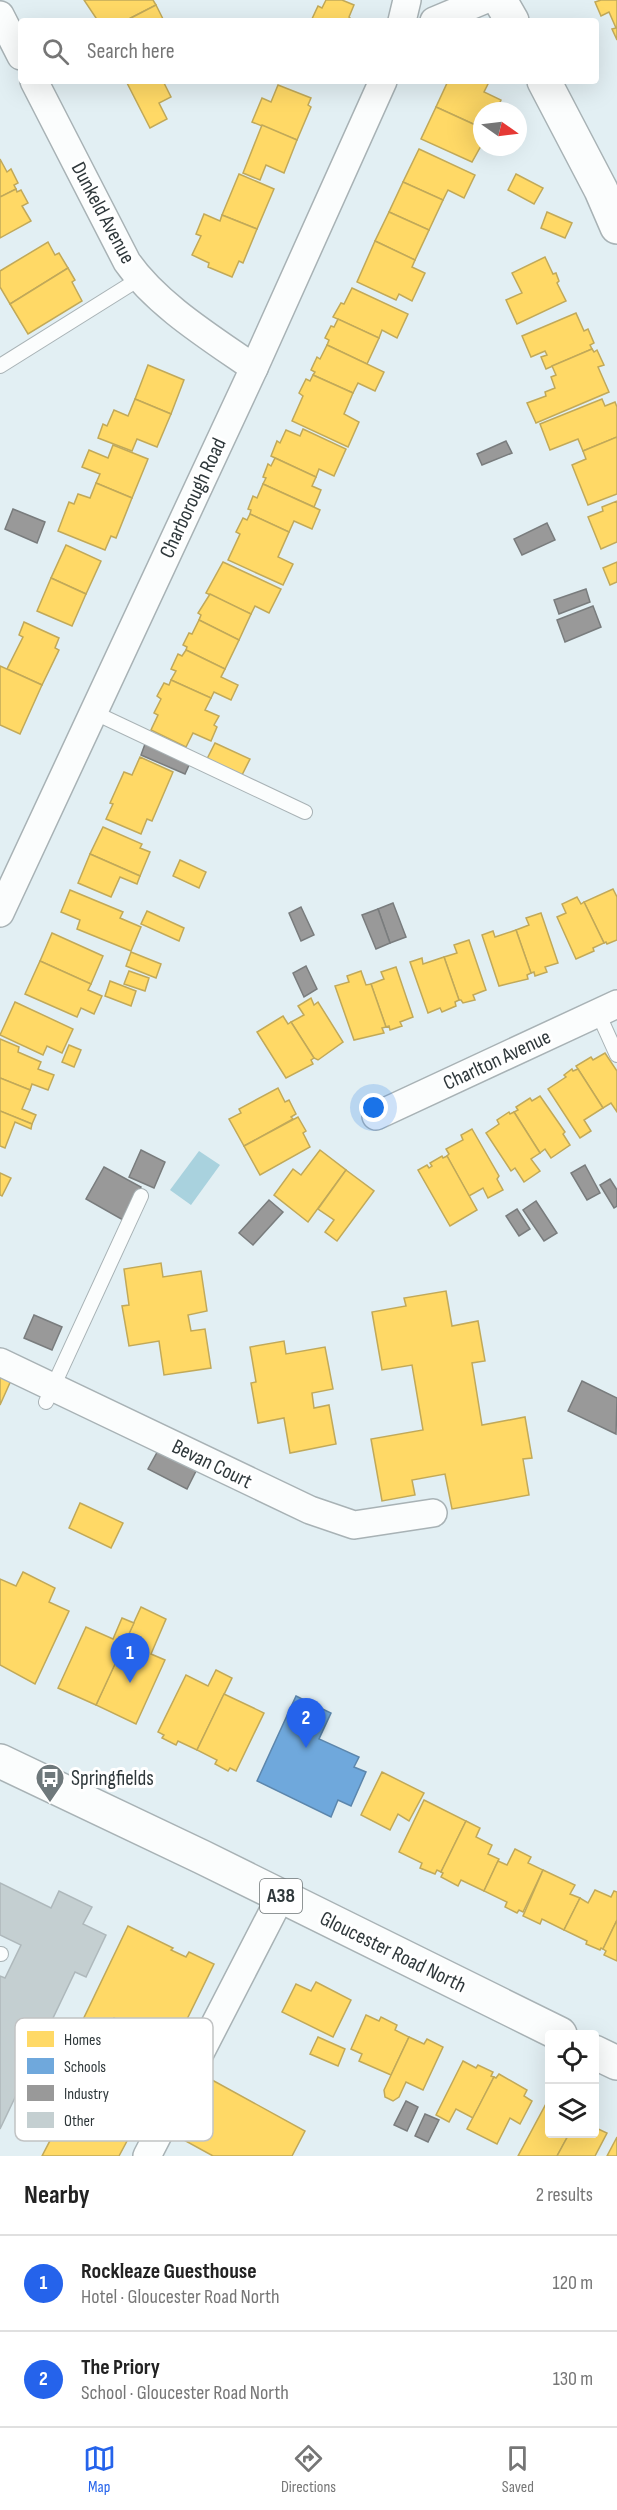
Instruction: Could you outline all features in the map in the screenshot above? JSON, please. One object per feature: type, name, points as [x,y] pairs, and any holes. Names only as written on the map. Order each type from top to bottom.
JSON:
[{"type":"main road","points":[[500,0],[510,18]]},
{"type":"main road","points":[[546,84],[601,189],[617,227]]},
{"type":"main road","name":"Gloucester Road North","points":[[0,1761],[552,2030]]},
{"type":"main road","points":[[599,2054],[617,2063]]},
{"type":"street","points":[[403,18],[407,0]]},
{"type":"street","points":[[441,18],[484,0]]},
{"type":"street","points":[[0,15],[18,50]]},
{"type":"street","name":"Dunkeld Avenue","points":[[36,84],[127,262],[139,279],[198,328],[254,368]]},
{"type":"street","name":"Charborough Road","points":[[0,913],[254,368],[382,84]]},
{"type":"street","name":"Charlton Avenue","points":[[376,1116],[607,1009]]},
{"type":"street","name":"Bevan Court","points":[[0,1362],[50,1395],[310,1510],[354,1525],[433,1513]]},
{"type":"street","points":[[213,2028],[281,1896]]},
{"type":"street","points":[[147,2156],[155,2141]]},
{"type":"lane","points":[[0,366],[139,279]]},
{"type":"lane","points":[[93,712],[305,812]]},
{"type":"lane","points":[[607,1009],[617,1055]]},
{"type":"lane","points":[[50,1395],[141,1196]]},
{"type":"water","points":[[199,1151],[220,1165],[191,1205],[170,1190]]},
{"type":"building: Homes","points":[[84,0],[153,0],[156,5],[131,18],[96,18]]},
{"type":"building: Homes","points":[[326,0],[342,0],[354,5],[350,18],[312,18],[318,6],[322,8]]},
{"type":"building: Homes","points":[[617,0],[617,40],[612,29],[616,28],[609,12],[601,16],[595,2]]},
{"type":"building: Homes","points":[[156,5],[162,18],[131,18]]},
{"type":"building: Homes","points":[[128,84],[164,84],[171,97],[159,103],[167,119],[150,128]]},
{"type":"building: Homes","points":[[447,84],[488,84],[484,92],[501,100],[500,102],[473,102],[473,124],[436,107]]},
{"type":"building: Homes","points":[[278,85],[311,98],[308,105],[311,107],[297,140],[252,122],[262,98],[271,102]]},
{"type":"building: Homes","points":[[436,107],[473,124],[473,156],[475,156],[472,162],[421,139]]},
{"type":"building: Homes","points":[[262,125],[297,140],[284,173],[266,165],[260,180],[243,173]]},
{"type":"building: Homes","points":[[419,149],[475,175],[464,198],[448,190],[443,200],[403,182]]},
{"type":"building: Homes","points":[[0,159],[7,172],[11,169],[18,183],[14,185],[16,189],[0,197]]},
{"type":"building: Homes","points":[[239,174],[274,189],[257,229],[222,215]]},
{"type":"building: Homes","points":[[516,174],[543,188],[534,204],[508,190]]},
{"type":"building: Homes","points":[[403,182],[443,200],[429,230],[389,212]]},
{"type":"building: Homes","points":[[16,189],[17,192],[21,190],[28,203],[22,206],[31,221],[0,238],[0,197]]},
{"type":"building: Homes","points":[[389,212],[429,230],[415,260],[375,241]]},
{"type":"building: Homes","points":[[547,212],[572,223],[565,238],[541,228]]},
{"type":"building: Homes","points":[[204,214],[220,221],[222,215],[257,229],[243,263],[239,261],[232,277],[208,267],[209,263],[192,255],[201,236],[196,234]]},
{"type":"building: Homes","points":[[375,241],[415,260],[412,267],[425,273],[412,301],[399,294],[396,300],[357,282]]},
{"type":"building: Homes","points":[[48,242],[55,255],[59,253],[68,268],[10,304],[0,287],[0,271]]},
{"type":"building: Homes","points":[[545,257],[553,274],[556,273],[559,281],[557,283],[566,301],[517,324],[506,300],[522,293],[512,273]]},
{"type":"building: Homes","points":[[68,268],[82,301],[28,334],[10,304]]},
{"type":"building: Homes","points":[[352,288],[408,314],[397,338],[382,330],[379,338],[333,317],[341,303],[344,304]]},
{"type":"building: Homes","points":[[576,313],[584,331],[588,329],[594,343],[590,345],[592,349],[546,369],[541,357],[547,355],[545,351],[531,357],[522,336]]},
{"type":"building: Homes","points":[[338,319],[379,338],[367,364],[327,345],[329,340],[325,338],[331,326],[334,327]]},
{"type":"building: Homes","points":[[327,345],[384,372],[375,391],[358,383],[353,393],[313,375],[315,372],[311,370],[317,357],[320,359]]},
{"type":"building: Homes","points":[[592,349],[594,352],[597,350],[604,365],[598,367],[609,392],[536,423],[527,403],[546,396],[545,392],[555,388],[551,377],[556,375],[552,366]]},
{"type":"building: Homes","points":[[148,365],[184,380],[171,414],[135,399]]},
{"type":"building: Homes","points":[[313,375],[353,393],[344,414],[359,422],[348,447],[292,421],[303,396],[299,393],[306,379],[310,381]]},
{"type":"building: Homes","points":[[135,399],[171,414],[157,447],[137,439],[132,451],[98,438],[103,424],[107,426],[114,410],[128,416]]},
{"type":"building: Homes","points":[[602,399],[605,406],[615,402],[617,407],[617,437],[583,451],[578,439],[550,450],[540,424]]},
{"type":"building: Homes","points":[[303,429],[346,449],[334,476],[319,469],[316,477],[271,456],[277,441],[280,443],[286,430],[300,436]]},
{"type":"building: Homes","points":[[617,437],[617,494],[588,505],[572,465],[586,459],[583,451]]},
{"type":"building: Homes","points":[[113,445],[148,459],[132,498],[96,483],[100,474],[82,467],[89,450],[108,458]]},
{"type":"building: Homes","points":[[275,458],[316,477],[312,486],[321,490],[314,507],[263,484],[268,464],[271,466]]},
{"type":"building: Homes","points":[[96,483],[132,498],[116,538],[111,536],[105,550],[58,531],[69,502],[74,504],[78,494],[90,498]]},
{"type":"building: Homes","points":[[263,484],[320,510],[312,529],[294,521],[289,532],[250,514],[251,510],[248,509],[253,496],[257,498]]},
{"type":"building: Homes","points":[[617,501],[617,542],[601,549],[588,517],[603,511],[602,507]]},
{"type":"building: Homes","points":[[250,514],[289,532],[278,557],[293,564],[283,585],[228,560],[240,534],[236,532],[243,518],[247,520]]},
{"type":"building: Homes","points":[[66,545],[101,561],[86,594],[51,578]]},
{"type":"building: Homes","points":[[223,562],[281,589],[269,613],[255,606],[251,614],[206,593]]},
{"type":"building: Homes","points":[[617,562],[617,582],[610,585],[603,568]]},
{"type":"building: Homes","points":[[51,578],[86,594],[72,626],[37,611]]},
{"type":"building: Homes","points":[[210,594],[251,614],[239,640],[199,620],[201,615],[198,613]]},
{"type":"building: Homes","points":[[199,620],[239,640],[225,669],[186,650],[187,647],[183,645]]},
{"type":"building: Homes","points":[[24,622],[59,638],[55,648],[59,650],[42,685],[7,669],[23,637],[19,635]]},
{"type":"building: Homes","points":[[186,650],[225,669],[221,677],[238,685],[231,700],[214,692],[211,698],[171,680],[176,671],[171,669],[178,654],[182,656]]},
{"type":"building: Homes","points":[[0,666],[42,685],[20,734],[0,725]]},
{"type":"building: Homes","points":[[171,680],[211,698],[205,710],[219,716],[214,725],[217,727],[211,741],[193,733],[186,747],[151,730],[158,715],[154,713],[161,699],[157,696],[164,683],[169,685]]},
{"type":"building: Homes","points":[[215,743],[250,759],[242,775],[207,759]]},
{"type":"building: Homes","points":[[140,757],[173,772],[152,821],[147,819],[141,834],[106,819],[113,804],[110,803],[124,772],[132,775]]},
{"type":"building: Homes","points":[[103,827],[142,844],[140,848],[150,852],[140,876],[90,854]]},
{"type":"building: Homes","points":[[90,854],[140,876],[137,884],[120,877],[111,897],[78,883]]},
{"type":"building: Homes","points":[[180,860],[206,872],[199,888],[173,876]]},
{"type":"building: Homes","points":[[613,889],[617,897],[617,940],[607,944],[604,943],[584,902]]},
{"type":"building: Homes","points":[[70,890],[123,912],[120,918],[141,927],[131,951],[77,929],[80,920],[61,912]]},
{"type":"building: Homes","points":[[577,897],[581,904],[584,902],[604,943],[593,948],[594,951],[576,959],[557,917],[566,913],[562,904]]},
{"type":"building: Homes","points":[[147,911],[184,928],[179,941],[141,924]]},
{"type":"building: Homes","points":[[541,913],[558,963],[545,967],[547,972],[535,976],[534,972],[531,973],[516,930],[529,925],[526,918]]},
{"type":"building: Homes","points":[[516,930],[531,973],[527,975],[528,979],[499,986],[482,935],[493,931],[495,937]]},
{"type":"building: Homes","points":[[52,933],[103,956],[91,984],[40,961]]},
{"type":"building: Homes","points":[[469,940],[486,990],[473,995],[475,1000],[463,1003],[459,1000],[444,957],[457,953],[454,945]]},
{"type":"building: Homes","points":[[131,952],[161,964],[156,978],[126,966]]},
{"type":"building: Homes","points":[[444,957],[459,1000],[455,1002],[456,1006],[442,1012],[440,1008],[428,1013],[410,962],[422,958],[423,964]]},
{"type":"building: Homes","points":[[40,961],[91,984],[88,990],[102,996],[94,1014],[81,1008],[77,1017],[25,994]]},
{"type":"building: Homes","points":[[396,967],[413,1017],[400,1022],[402,1026],[390,1030],[389,1026],[386,1027],[371,984],[384,979],[381,972]]},
{"type":"building: Homes","points":[[129,971],[149,978],[145,991],[124,984]]},
{"type":"building: Homes","points":[[361,971],[366,985],[371,984],[386,1027],[382,1028],[384,1033],[354,1040],[335,986],[349,982],[347,976]]},
{"type":"building: Homes","points":[[110,981],[136,991],[131,1006],[105,996]]},
{"type":"building: Homes","points":[[311,998],[314,1005],[318,1002],[343,1042],[318,1060],[314,1058],[291,1022],[304,1015],[298,1006]]},
{"type":"building: Homes","points":[[15,1002],[73,1029],[62,1053],[47,1046],[43,1055],[0,1035]]},
{"type":"building: Homes","points":[[283,1016],[288,1024],[291,1022],[314,1058],[311,1060],[313,1064],[286,1078],[257,1032]]},
{"type":"building: Homes","points":[[0,1039],[19,1047],[18,1052],[41,1062],[38,1069],[54,1075],[48,1090],[32,1084],[30,1090],[0,1078]]},
{"type":"building: Homes","points":[[69,1045],[81,1050],[74,1067],[62,1062]]},
{"type":"building: Homes","points":[[605,1053],[617,1071],[617,1112],[611,1103],[603,1108],[576,1066],[591,1057],[593,1060]]},
{"type":"building: Homes","points":[[572,1069],[573,1071],[578,1069],[603,1108],[584,1120],[591,1131],[580,1138],[548,1089],[566,1077],[564,1075]]},
{"type":"building: Homes","points":[[0,1078],[30,1090],[22,1109],[36,1115],[32,1124],[0,1111]]},
{"type":"building: Homes","points":[[278,1088],[285,1102],[289,1100],[296,1114],[291,1117],[293,1119],[244,1146],[229,1119],[241,1113],[239,1109]]},
{"type":"building: Homes","points":[[540,1096],[565,1132],[563,1134],[570,1145],[551,1158],[545,1149],[540,1153],[514,1112],[518,1110],[516,1107],[530,1098],[532,1101]]},
{"type":"building: Homes","points":[[0,1111],[32,1124],[31,1129],[15,1122],[5,1148],[0,1146]]},
{"type":"building: Homes","points":[[509,1112],[510,1114],[514,1112],[540,1153],[531,1159],[540,1171],[524,1182],[515,1168],[511,1171],[486,1133],[499,1124],[497,1120]]},
{"type":"building: Homes","points":[[298,1117],[306,1131],[303,1133],[310,1147],[260,1175],[244,1146]]},
{"type":"building: Homes","points":[[472,1129],[499,1176],[497,1179],[503,1190],[488,1198],[483,1188],[469,1196],[447,1156],[449,1154],[446,1149],[463,1140],[461,1135]]},
{"type":"building: Homes","points":[[320,1150],[346,1170],[308,1222],[274,1195],[293,1169],[301,1175]]},
{"type":"building: Homes","points":[[442,1156],[443,1158],[447,1156],[477,1210],[450,1226],[418,1170],[427,1165],[429,1168],[432,1166],[430,1163]]},
{"type":"building: Homes","points":[[346,1170],[374,1191],[337,1241],[325,1232],[334,1220],[318,1209]]},
{"type":"building: Homes","points":[[0,1173],[11,1178],[2,1196],[0,1195]]},
{"type":"building: Homes","points":[[161,1263],[163,1277],[201,1271],[207,1311],[188,1315],[191,1331],[205,1329],[211,1368],[164,1375],[159,1341],[129,1346],[122,1306],[129,1305],[124,1269]]},
{"type":"building: Homes","points":[[446,1291],[452,1326],[478,1321],[485,1361],[472,1363],[482,1425],[525,1417],[532,1458],[523,1459],[529,1495],[452,1509],[445,1474],[412,1480],[415,1495],[382,1501],[371,1439],[423,1430],[412,1365],[382,1370],[372,1312],[406,1306],[404,1298]]},
{"type":"building: Homes","points":[[284,1341],[286,1354],[325,1347],[333,1389],[312,1393],[314,1408],[329,1405],[336,1444],[290,1453],[284,1418],[258,1423],[251,1383],[256,1382],[250,1347]]},
{"type":"building: Homes","points":[[0,1371],[13,1376],[0,1405]]},
{"type":"building: Homes","points":[[80,1503],[123,1523],[111,1548],[69,1528]]},
{"type":"building: Homes","points":[[23,1572],[55,1588],[49,1602],[69,1611],[35,1684],[0,1665],[0,1579],[16,1586]]},
{"type":"building: Homes","points":[[141,1607],[166,1619],[151,1654],[165,1660],[136,1724],[96,1705]]},
{"type":"building: Homes","points":[[122,1618],[134,1623],[96,1705],[58,1688],[86,1627],[113,1639]]},
{"type":"building: Homes","points":[[216,1670],[232,1678],[197,1750],[178,1741],[176,1745],[162,1738],[164,1735],[158,1732],[186,1675],[208,1686]]},
{"type":"building: Homes","points":[[224,1694],[264,1713],[236,1771],[230,1768],[228,1771],[215,1764],[217,1760],[197,1750]]},
{"type":"building: Homes","points":[[382,1772],[424,1793],[409,1821],[398,1814],[390,1830],[361,1815]]},
{"type":"building: Homes","points":[[424,1800],[466,1821],[441,1872],[437,1870],[435,1874],[420,1868],[422,1863],[399,1852]]},
{"type":"building: Homes","points":[[466,1821],[480,1828],[476,1837],[492,1845],[488,1854],[499,1859],[484,1891],[461,1880],[458,1886],[441,1877],[443,1873],[441,1872]]},
{"type":"building: Homes","points":[[515,1849],[531,1857],[528,1863],[543,1870],[523,1912],[519,1910],[517,1913],[505,1907],[507,1902],[484,1891],[498,1861],[507,1865]]},
{"type":"building: Homes","points":[[543,1870],[575,1885],[570,1894],[580,1898],[564,1930],[542,1919],[540,1924],[523,1916]]},
{"type":"building: Homes","points":[[595,1890],[611,1897],[614,1891],[617,1892],[617,1920],[603,1949],[600,1950],[564,1930],[580,1898],[588,1903]]},
{"type":"building: Homes","points":[[617,1920],[617,1961],[604,1955],[606,1951],[603,1949]]},
{"type":"building: Homes","points":[[128,1926],[173,1948],[171,1950],[186,1957],[189,1952],[214,1964],[188,2018],[84,2018]]},
{"type":"building: Homes","points":[[316,1982],[351,2000],[333,2037],[282,2012],[296,1984],[311,1991]]},
{"type":"building: Homes","points":[[366,2015],[379,2021],[381,2017],[397,2025],[395,2030],[409,2037],[391,2075],[359,2061],[362,2054],[351,2049]]},
{"type":"building: Homes","points":[[318,2037],[345,2049],[338,2066],[310,2054]]},
{"type":"building: Homes","points":[[409,2037],[424,2044],[427,2039],[443,2047],[423,2090],[406,2082],[399,2097],[393,2101],[385,2097],[384,2090]]},
{"type":"building: Homes","points":[[463,2061],[476,2068],[478,2065],[493,2072],[491,2076],[494,2077],[473,2118],[456,2109],[449,2122],[436,2115]]},
{"type":"building: Homes","points":[[499,2074],[527,2090],[524,2096],[532,2101],[520,2124],[510,2118],[497,2144],[467,2129],[494,2077],[496,2078]]},
{"type":"building: Homes","points":[[213,2080],[305,2131],[292,2156],[213,2156],[186,2141],[213,2141]]},
{"type":"building: Homes","points":[[545,2106],[545,2138],[567,2138],[557,2156],[518,2156]]},
{"type":"building: Homes","points":[[599,2129],[607,2133],[595,2156],[557,2156],[567,2138],[599,2138]]},
{"type":"building: Homes","points":[[617,2137],[617,2156],[607,2156]]},
{"type":"building: Homes","points":[[50,2141],[127,2141],[119,2156],[42,2156]]},
{"type":"building: Schools","points":[[296,1696],[331,1713],[319,1739],[359,1757],[354,1767],[366,1772],[351,1806],[338,1800],[331,1817],[257,1781]]},
{"type":"building: Industry","points":[[506,441],[512,453],[482,465],[477,454]]},
{"type":"building: Industry","points":[[13,509],[45,522],[37,543],[5,529]]},
{"type":"building: Industry","points":[[547,523],[555,540],[522,555],[514,539]]},
{"type":"building: Industry","points":[[586,589],[590,602],[559,614],[554,600]]},
{"type":"building: Industry","points":[[593,606],[601,627],[565,642],[557,620]]},
{"type":"building: Industry","points":[[145,744],[190,763],[185,774],[141,755]]},
{"type":"building: Industry","points":[[393,903],[406,937],[390,943],[378,909]]},
{"type":"building: Industry","points":[[301,907],[314,935],[301,941],[289,913]]},
{"type":"building: Industry","points":[[378,909],[390,943],[376,949],[362,915]]},
{"type":"building: Industry","points":[[306,966],[317,989],[304,997],[293,973]]},
{"type":"building: Industry","points":[[141,1150],[165,1162],[154,1188],[129,1177]]},
{"type":"building: Industry","points":[[585,1165],[600,1193],[587,1200],[571,1173]]},
{"type":"building: Industry","points":[[104,1167],[141,1187],[123,1220],[86,1199]]},
{"type":"building: Industry","points":[[610,1179],[617,1190],[617,1206],[614,1208],[600,1185]]},
{"type":"building: Industry","points":[[269,1200],[283,1212],[253,1245],[239,1233]]},
{"type":"building: Industry","points":[[536,1201],[557,1233],[544,1241],[523,1210]]},
{"type":"building: Industry","points":[[517,1209],[530,1229],[519,1236],[506,1216]]},
{"type":"building: Industry","points":[[34,1315],[62,1327],[52,1350],[24,1338]]},
{"type":"building: Industry","points":[[582,1381],[617,1398],[616,1434],[568,1411]]},
{"type":"building: Industry","points":[[160,1447],[198,1467],[187,1489],[148,1469]]},
{"type":"building: Industry","points":[[406,2101],[418,2107],[407,2131],[394,2125]]},
{"type":"building: Industry","points":[[425,2114],[439,2120],[428,2142],[415,2136]]},
{"type":"building: Other","points":[[0,1883],[51,1908],[59,1891],[92,1907],[83,1924],[106,1935],[86,1977],[75,1972],[53,2018],[15,2018],[15,2098],[0,2129],[0,1976],[5,1978],[21,1945],[0,1935]]},
{"type":"place","name":"Rockleaze Guesthouse","points":[[130,1683]]},
{"type":"place","name":"The Priory","points":[[306,1748]]},
{"type":"place","name":"Springfields","points":[[50,1804]]}]
